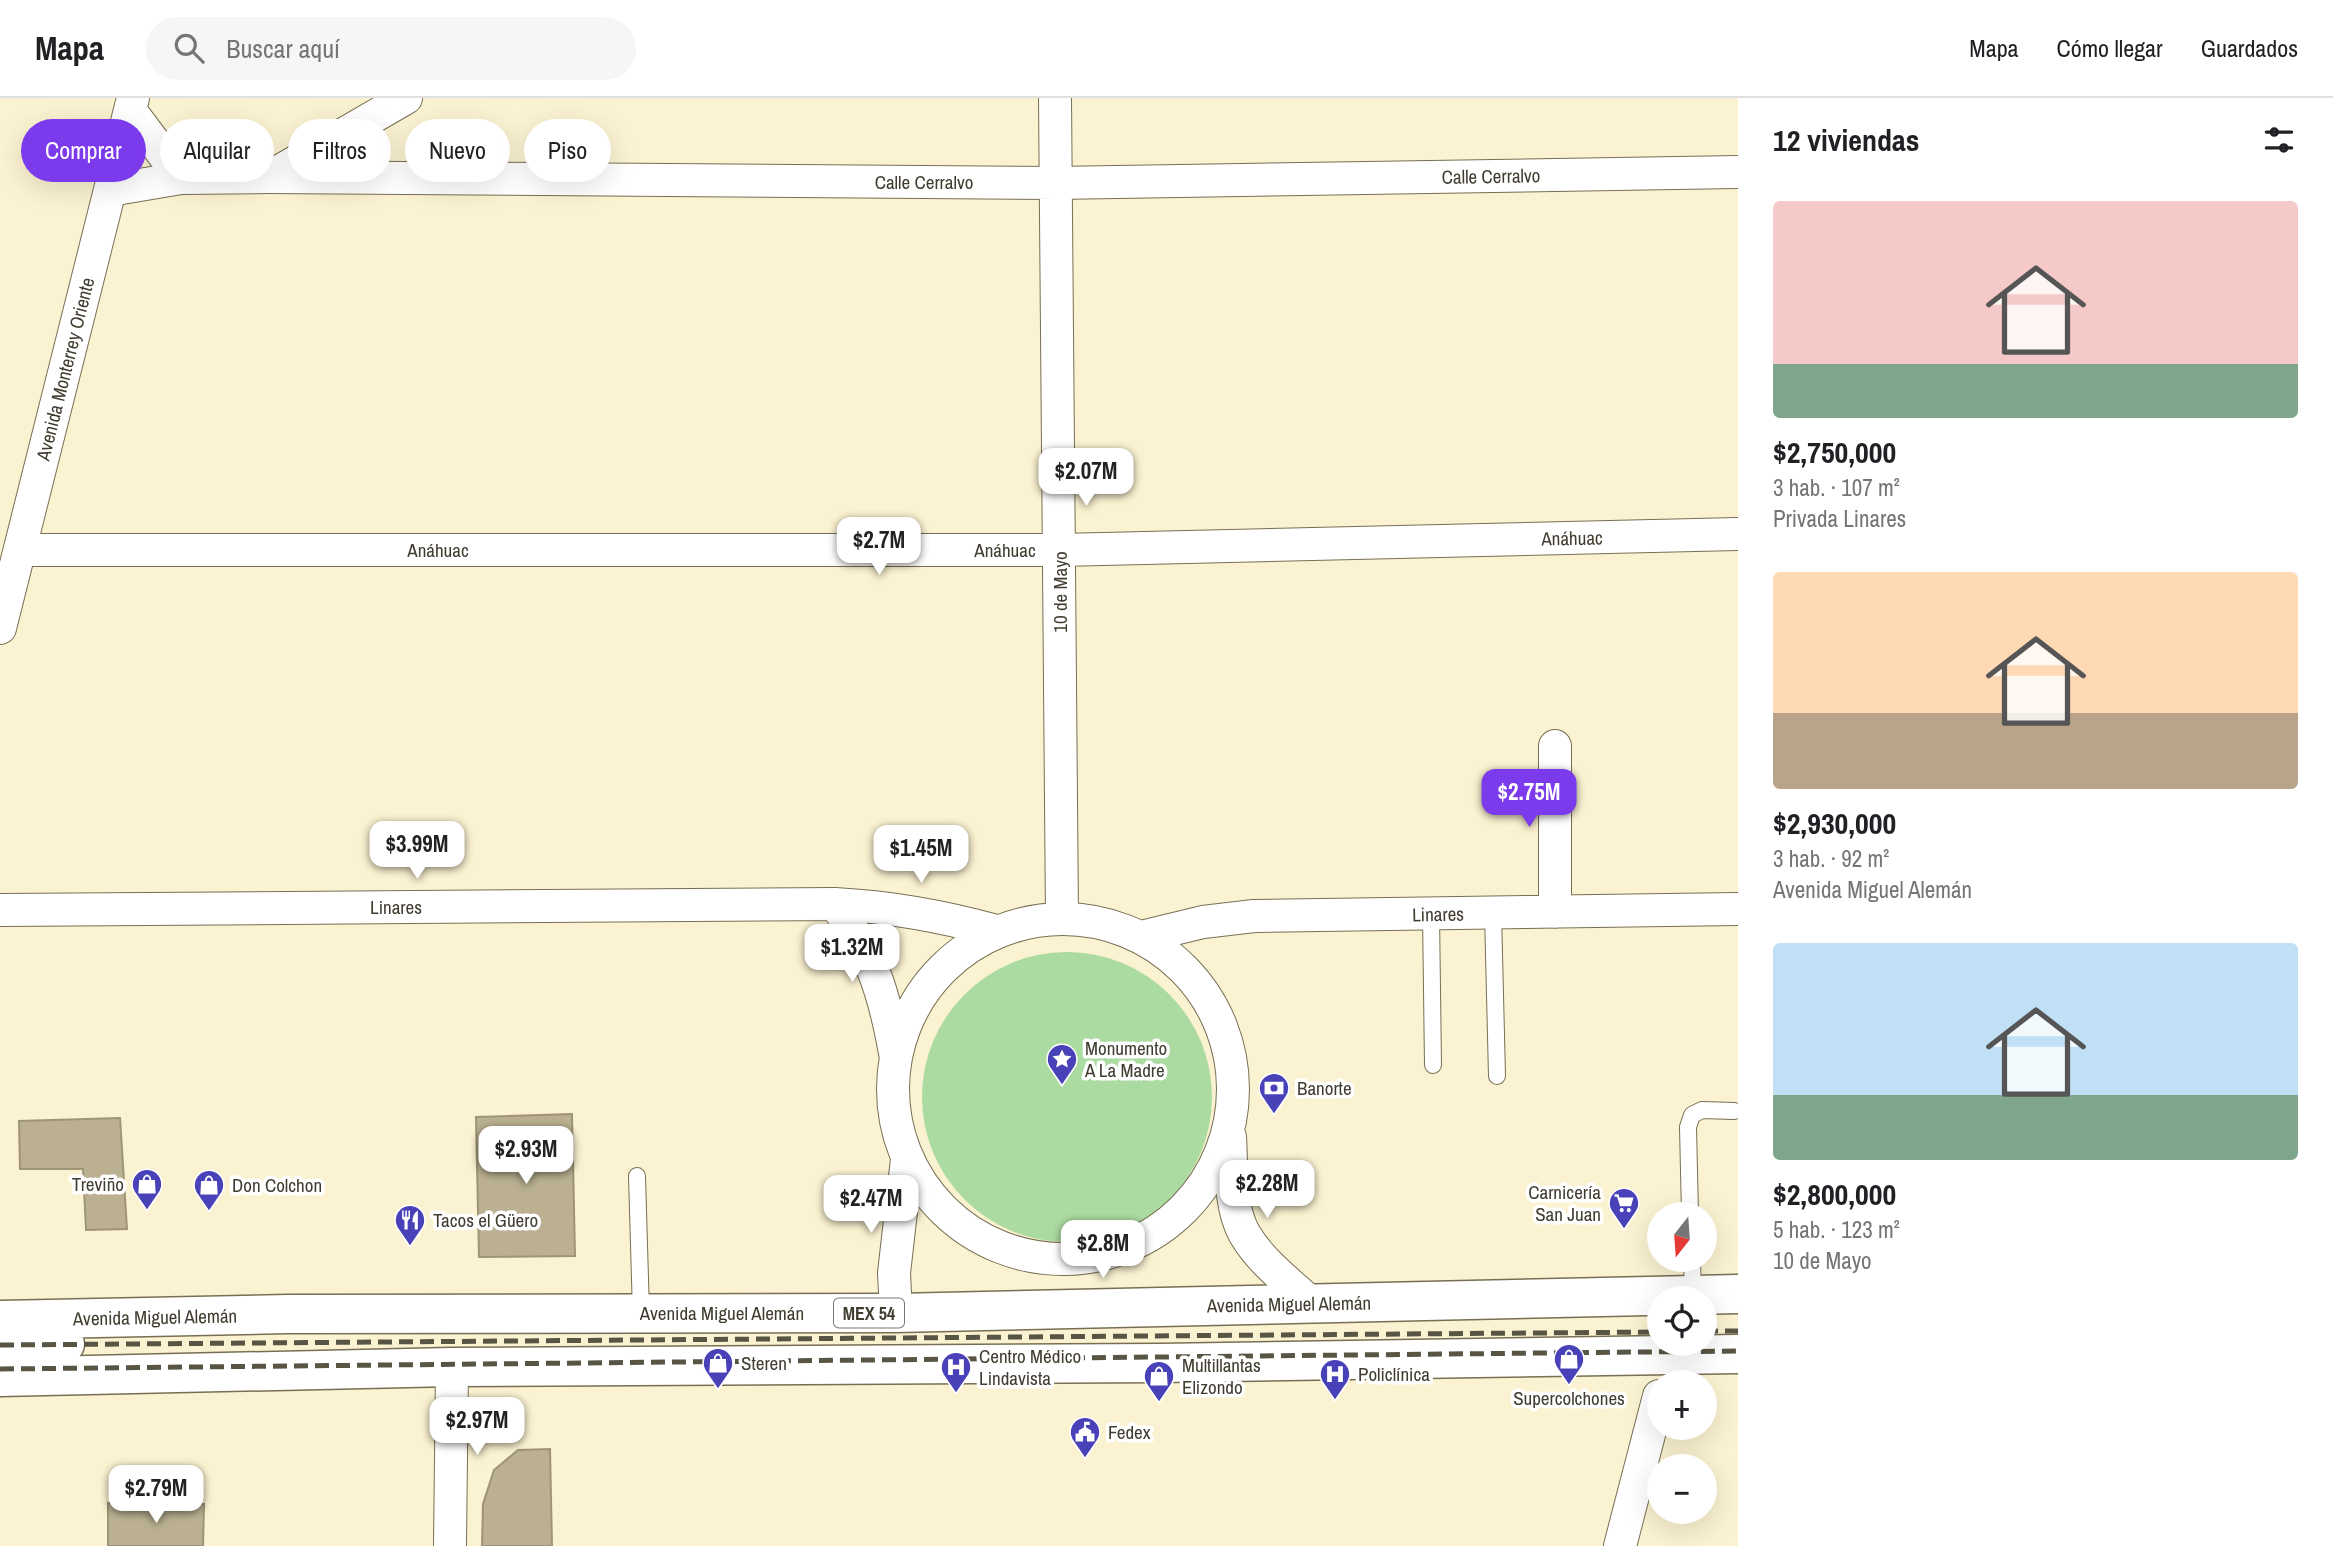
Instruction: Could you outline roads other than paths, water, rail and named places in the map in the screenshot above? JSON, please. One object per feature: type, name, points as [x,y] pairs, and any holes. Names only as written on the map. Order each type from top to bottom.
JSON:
[{"type":"highway","name":"Avenida Miguel Alemán","points":[[0,1320],[288,1314],[896,1313],[1311,1303],[1692,1278],[1738,1294]]},
{"type":"highway","points":[[896,1313],[906,1327],[920,1336],[961,1346],[1105,1349],[1160,1363]]},
{"type":"highway","points":[[0,1348],[164,1341],[193,1337],[288,1314]]},
{"type":"highway","points":[[0,1377],[453,1367],[1160,1363],[1666,1368],[1738,1354]]},
{"type":"street","points":[[274,174],[406,98]]},
{"type":"street","name":"10 de Mayo","points":[[1055,98],[1062,918]]},
{"type":"street","name":"Avenida Monterrey Oriente","points":[[131,104],[160,147]]},
{"type":"street","name":"Avenida Monterrey Oriente","points":[[0,628],[131,104]]},
{"type":"street","name":"Calle Cerralvo","points":[[274,177],[1055,183],[1738,172]]},
{"type":"street","name":"Calle Cerralvo","points":[[110,190],[160,182]]},
{"type":"street","name":"Anáhuac","points":[[20,550],[1060,551],[1738,534]]},
{"type":"street","points":[[1555,746],[1555,912]]},
{"type":"street","points":[[835,904],[868,956],[885,996],[895,1053],[892,1107],[906,1159],[936,1203],[976,1236],[1025,1256],[1077,1260],[1129,1247],[1174,1220],[1208,1181],[1230,1134]]},
{"type":"street","name":"Linares","points":[[0,910],[835,904],[898,908],[936,914],[996,931]]},
{"type":"street","name":"Linares","points":[[1141,937],[1203,922],[1254,916],[1738,909]]},
{"type":"street","points":[[895,1053],[915,1002],[950,960],[996,931],[1028,921],[1062,918],[1102,923],[1141,937],[1188,971],[1220,1020],[1235,1076],[1230,1134],[1235,1203],[1244,1232],[1267,1263],[1311,1303]]},
{"type":"street","points":[[896,1313],[894,1273],[906,1159]]},
{"type":"street","points":[[450,1546],[453,1367]]},
{"type":"street","points":[[1620,1546],[1648,1440]]},
{"type":"lane","points":[[1493,913],[1497,1076]]},
{"type":"lane","points":[[1431,914],[1433,1065]]},
{"type":"lane","points":[[1690,1202],[1688,1127],[1692,1115],[1702,1110],[1734,1111]]},
{"type":"lane","points":[[637,1176],[641,1313]]},
{"type":"railway","points":[[1717,1331],[1738,1331]]},
{"type":"railway","points":[[0,1345],[1647,1332]]},
{"type":"railway","points":[[0,1369],[1738,1351]]},
{"type":"place","name":"Monumento A La Madre","points":[[1062,1086]]},
{"type":"place","name":"Banorte","points":[[1274,1115]]},
{"type":"place","name":"Treviño","points":[[147,1211]]},
{"type":"place","name":"Don Colchon","points":[[209,1212]]},
{"type":"place","name":"Carnicería San Juan","points":[[1624,1230]]},
{"type":"place","name":"Tacos el Güero","points":[[410,1247]]},
{"type":"place","name":"Supercolchones","points":[[1569,1386]]},
{"type":"place","name":"Steren","points":[[718,1390]]},
{"type":"place","name":"Centro Médico Lindavista","points":[[956,1394]]},
{"type":"place","name":"Policlínica","points":[[1335,1401]]},
{"type":"place","name":"Multillantas Elizondo","points":[[1159,1403]]},
{"type":"place","name":"Fedex","points":[[1085,1459]]}]
